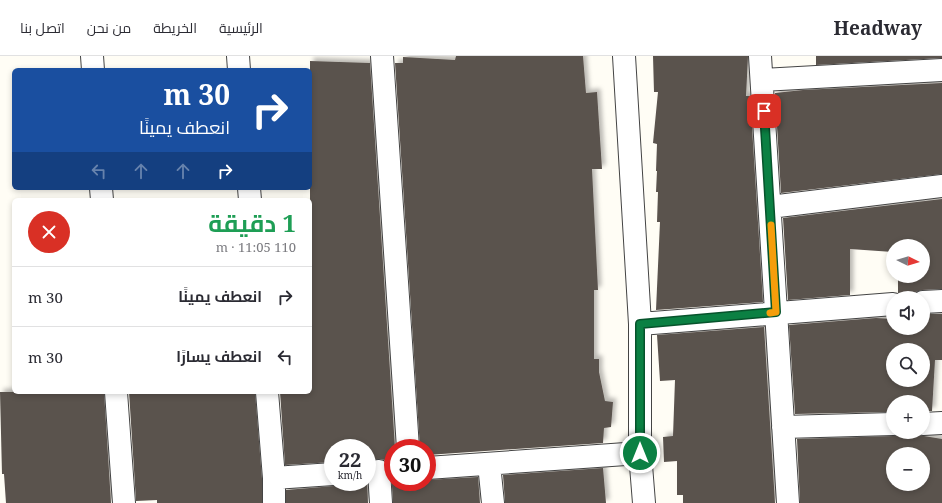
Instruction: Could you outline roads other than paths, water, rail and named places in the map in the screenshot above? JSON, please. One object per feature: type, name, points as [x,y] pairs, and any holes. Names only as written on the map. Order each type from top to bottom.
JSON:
[{"type":"street","points":[[92,56],[93,68]]},
{"type":"street","points":[[238,56],[239,68]]},
{"type":"street","points":[[382,56],[407,439]]},
{"type":"street","points":[[624,56],[640,324],[640,453],[644,503]]},
{"type":"street","points":[[760,56],[788,503]]},
{"type":"street","points":[[762,80],[942,70]]},
{"type":"street","points":[[770,207],[942,186]]},
{"type":"street","points":[[930,302],[942,301]]},
{"type":"street","points":[[640,324],[776,312],[886,304]]},
{"type":"street","points":[[116,394],[124,503]]},
{"type":"street","points":[[267,394],[274,478],[274,503]]},
{"type":"street","points":[[930,424],[942,423]]},
{"type":"street","points":[[783,427],[886,424]]},
{"type":"street","points":[[436,467],[640,453]]},
{"type":"street","points":[[489,464],[493,503]]},
{"type":"street","points":[[380,471],[381,503]]},
{"type":"street","points":[[274,478],[324,475]]}]
